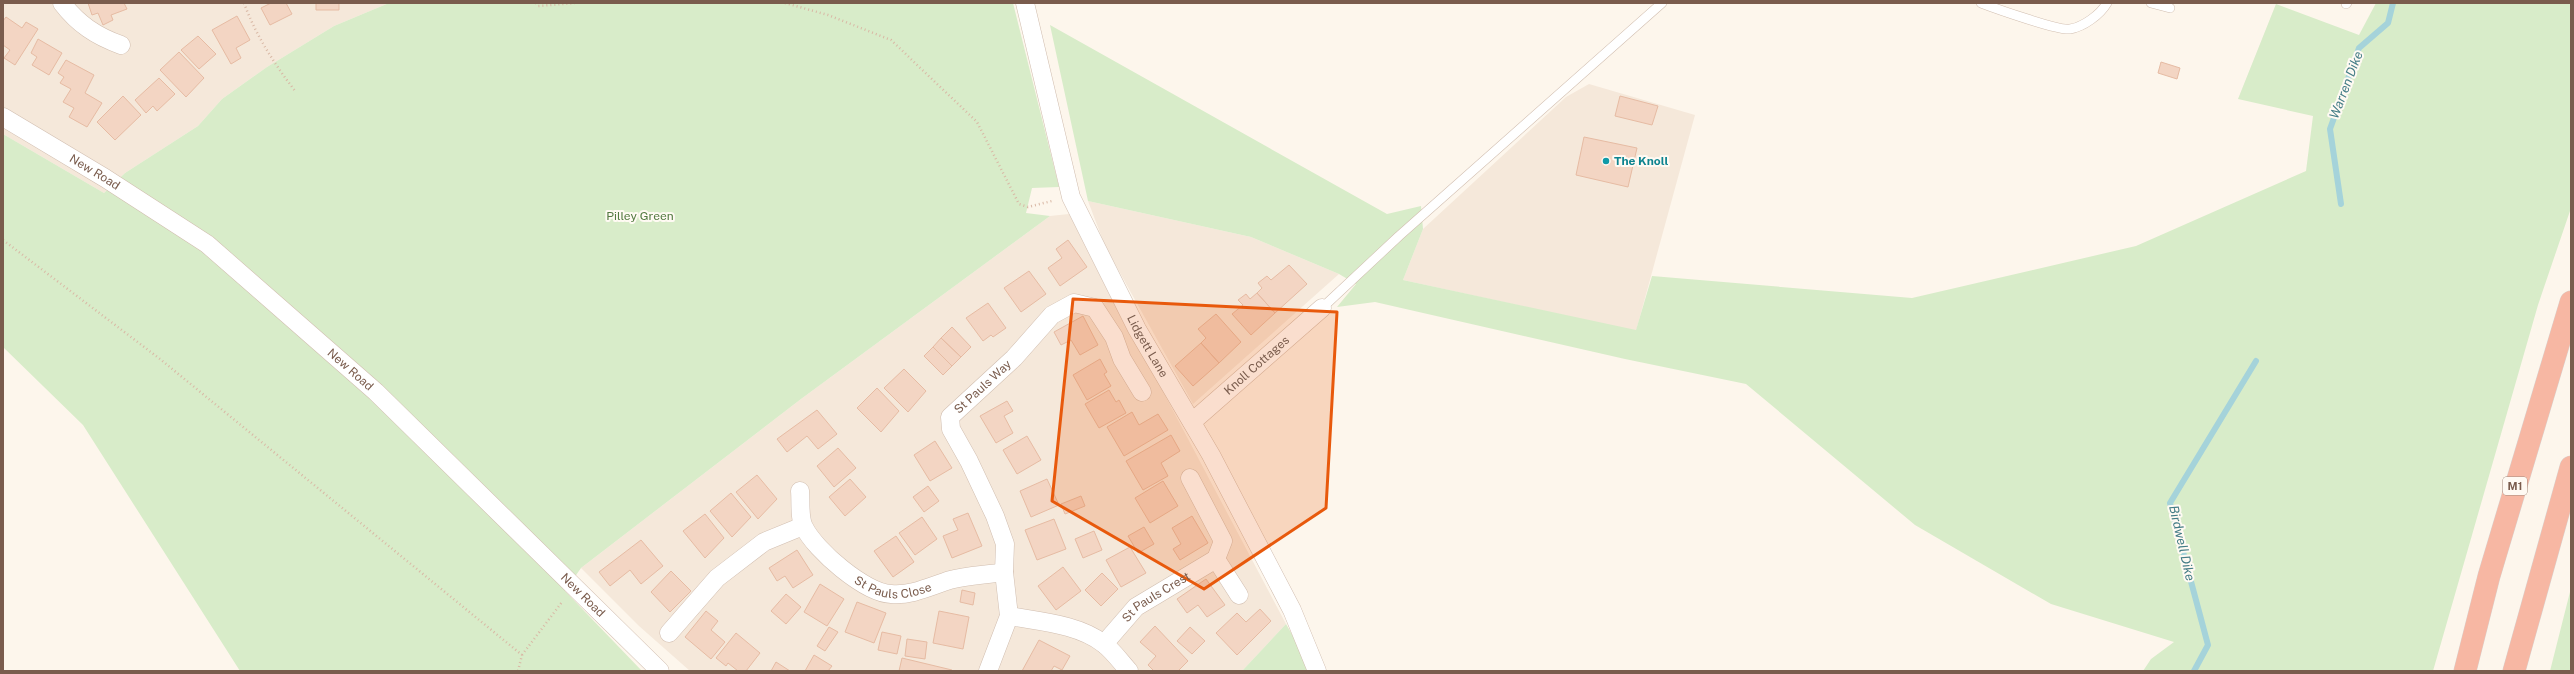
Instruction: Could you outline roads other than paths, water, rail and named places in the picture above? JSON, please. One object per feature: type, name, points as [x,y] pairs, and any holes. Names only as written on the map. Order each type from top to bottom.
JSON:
[{"type":"highway","name":"M1","points":[[2465,671],[2489,576],[2571,302]]},
{"type":"highway","points":[[2514,671],[2571,467]]},
{"type":"street","points":[[62,3],[74,18],[99,37],[121,45]]},
{"type":"street","name":"Lidgett Lane","points":[[1025,3],[1071,197],[1137,330],[1192,422],[1292,610],[1317,671]]},
{"type":"street","name":"New Road","points":[[3,116],[105,178],[207,244],[376,392],[660,671]]},
{"type":"street","name":"St Pauls Way","points":[[988,671],[1009,616],[1004,572],[1005,544],[969,461],[951,429],[950,417],[1014,358],[1052,315],[1074,303],[1094,308],[1114,337],[1122,359],[1142,392]]},
{"type":"street","name":"Knoll Cottages","points":[[1192,422],[1322,308]]},
{"type":"street","points":[[1190,478],[1223,541],[1216,559],[1239,595]]},
{"type":"street","points":[[669,633],[717,578],[764,542],[803,526],[800,490]]},
{"type":"street","name":"St Pauls Close","points":[[803,526],[814,542],[833,561],[861,583],[890,594],[921,591],[951,580],[1004,572]]},
{"type":"street","name":"St Pauls Crest","points":[[1104,644],[1136,607],[1216,559]]},
{"type":"street","points":[[1009,616],[1066,626],[1104,644],[1129,671]]},
{"type":"lane","points":[[1322,308],[1399,236],[1662,3]]},
{"type":"lane","points":[[1981,3],[2006,12],[2068,29],[2086,23],[2106,3]]},
{"type":"lane","points":[[2151,3],[2170,8]]},
{"type":"waterway","name":"Warren Dike","points":[[2341,204],[2330,129],[2359,48],[2388,23],[2393,3]]},
{"type":"waterway","name":"Birdwell Dike","points":[[2194,671],[2208,645],[2170,503],[2256,361]]},
{"type":"place","name":"The Knoll","points":[[1606,161]]},
{"type":"park label","name":"Pilley Green","points":[[640,216]]}]
